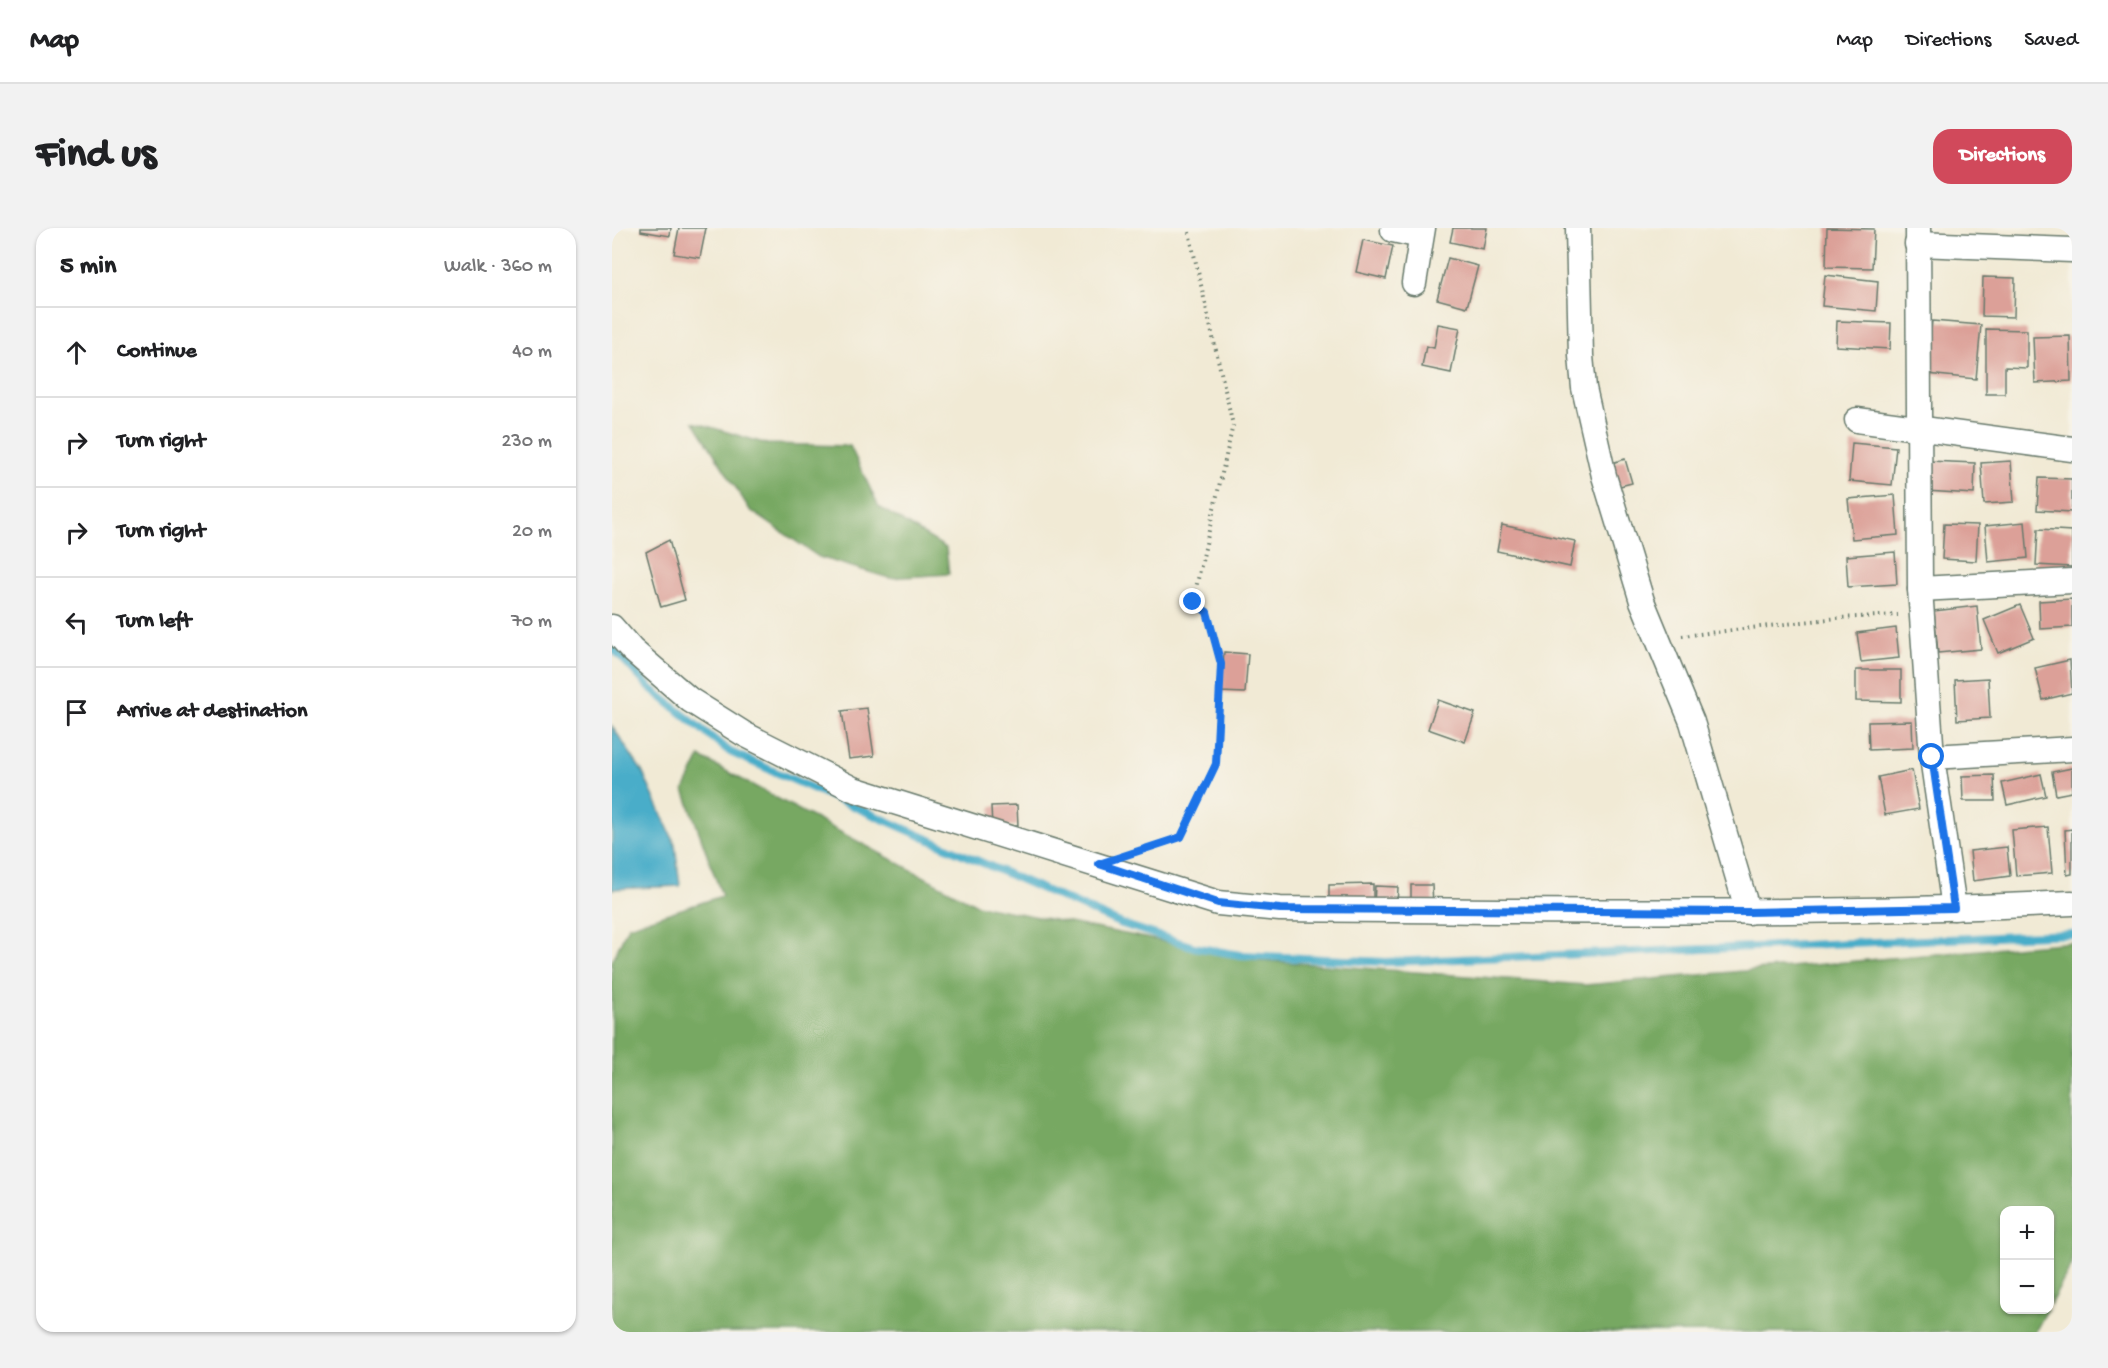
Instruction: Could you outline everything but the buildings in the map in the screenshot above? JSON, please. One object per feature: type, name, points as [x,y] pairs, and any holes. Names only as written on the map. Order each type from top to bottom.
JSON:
[{"type":"street","points":[[1578,228],[1584,388],[1604,476],[1642,601],[1692,722],[1748,912]]},
{"type":"street","points":[[1393,230],[1422,232],[1414,283]]},
{"type":"street","points":[[1954,908],[1932,757],[1920,589],[1917,236],[2072,250]]},
{"type":"street","points":[[1857,420],[1918,426],[2072,449]]},
{"type":"street","points":[[1920,589],[2072,581]]},
{"type":"street","points":[[612,627],[632,650],[690,700],[744,734],[853,789],[1218,903],[1280,909],[1748,912],[2072,903]]},
{"type":"street","points":[[1932,757],[2072,749]]},
{"type":"path","points":[[1099,864],[1181,837],[1216,764],[1221,664],[1207,612],[1193,602],[1233,424],[1188,228]]},
{"type":"path","points":[[1657,639],[1838,618],[1922,614]]},
{"type":"green space","points":[[694,422],[767,444],[850,446],[879,507],[946,548],[949,574],[889,578],[819,557],[750,510]]},
{"type":"green space","points":[[700,757],[977,905],[1258,960],[1585,985],[2072,942],[2072,1264],[2054,1298],[2054,1206],[2000,1206],[2000,1314],[2045,1314],[2035,1332],[612,1332],[612,962],[628,926],[722,896],[684,790]]},
{"type":"water","points":[[612,726],[642,771],[675,844],[680,886],[612,889]]},
{"type":"waterway","points":[[612,647],[649,687],[730,752],[1122,924],[1194,947],[1240,955],[1385,962],[2072,934]]},
{"type":"route","points":[[1193,602],[1207,612],[1221,664],[1216,764],[1181,837],[1099,864],[1218,903],[1280,909],[1748,912],[1954,908],[1932,757]]}]
